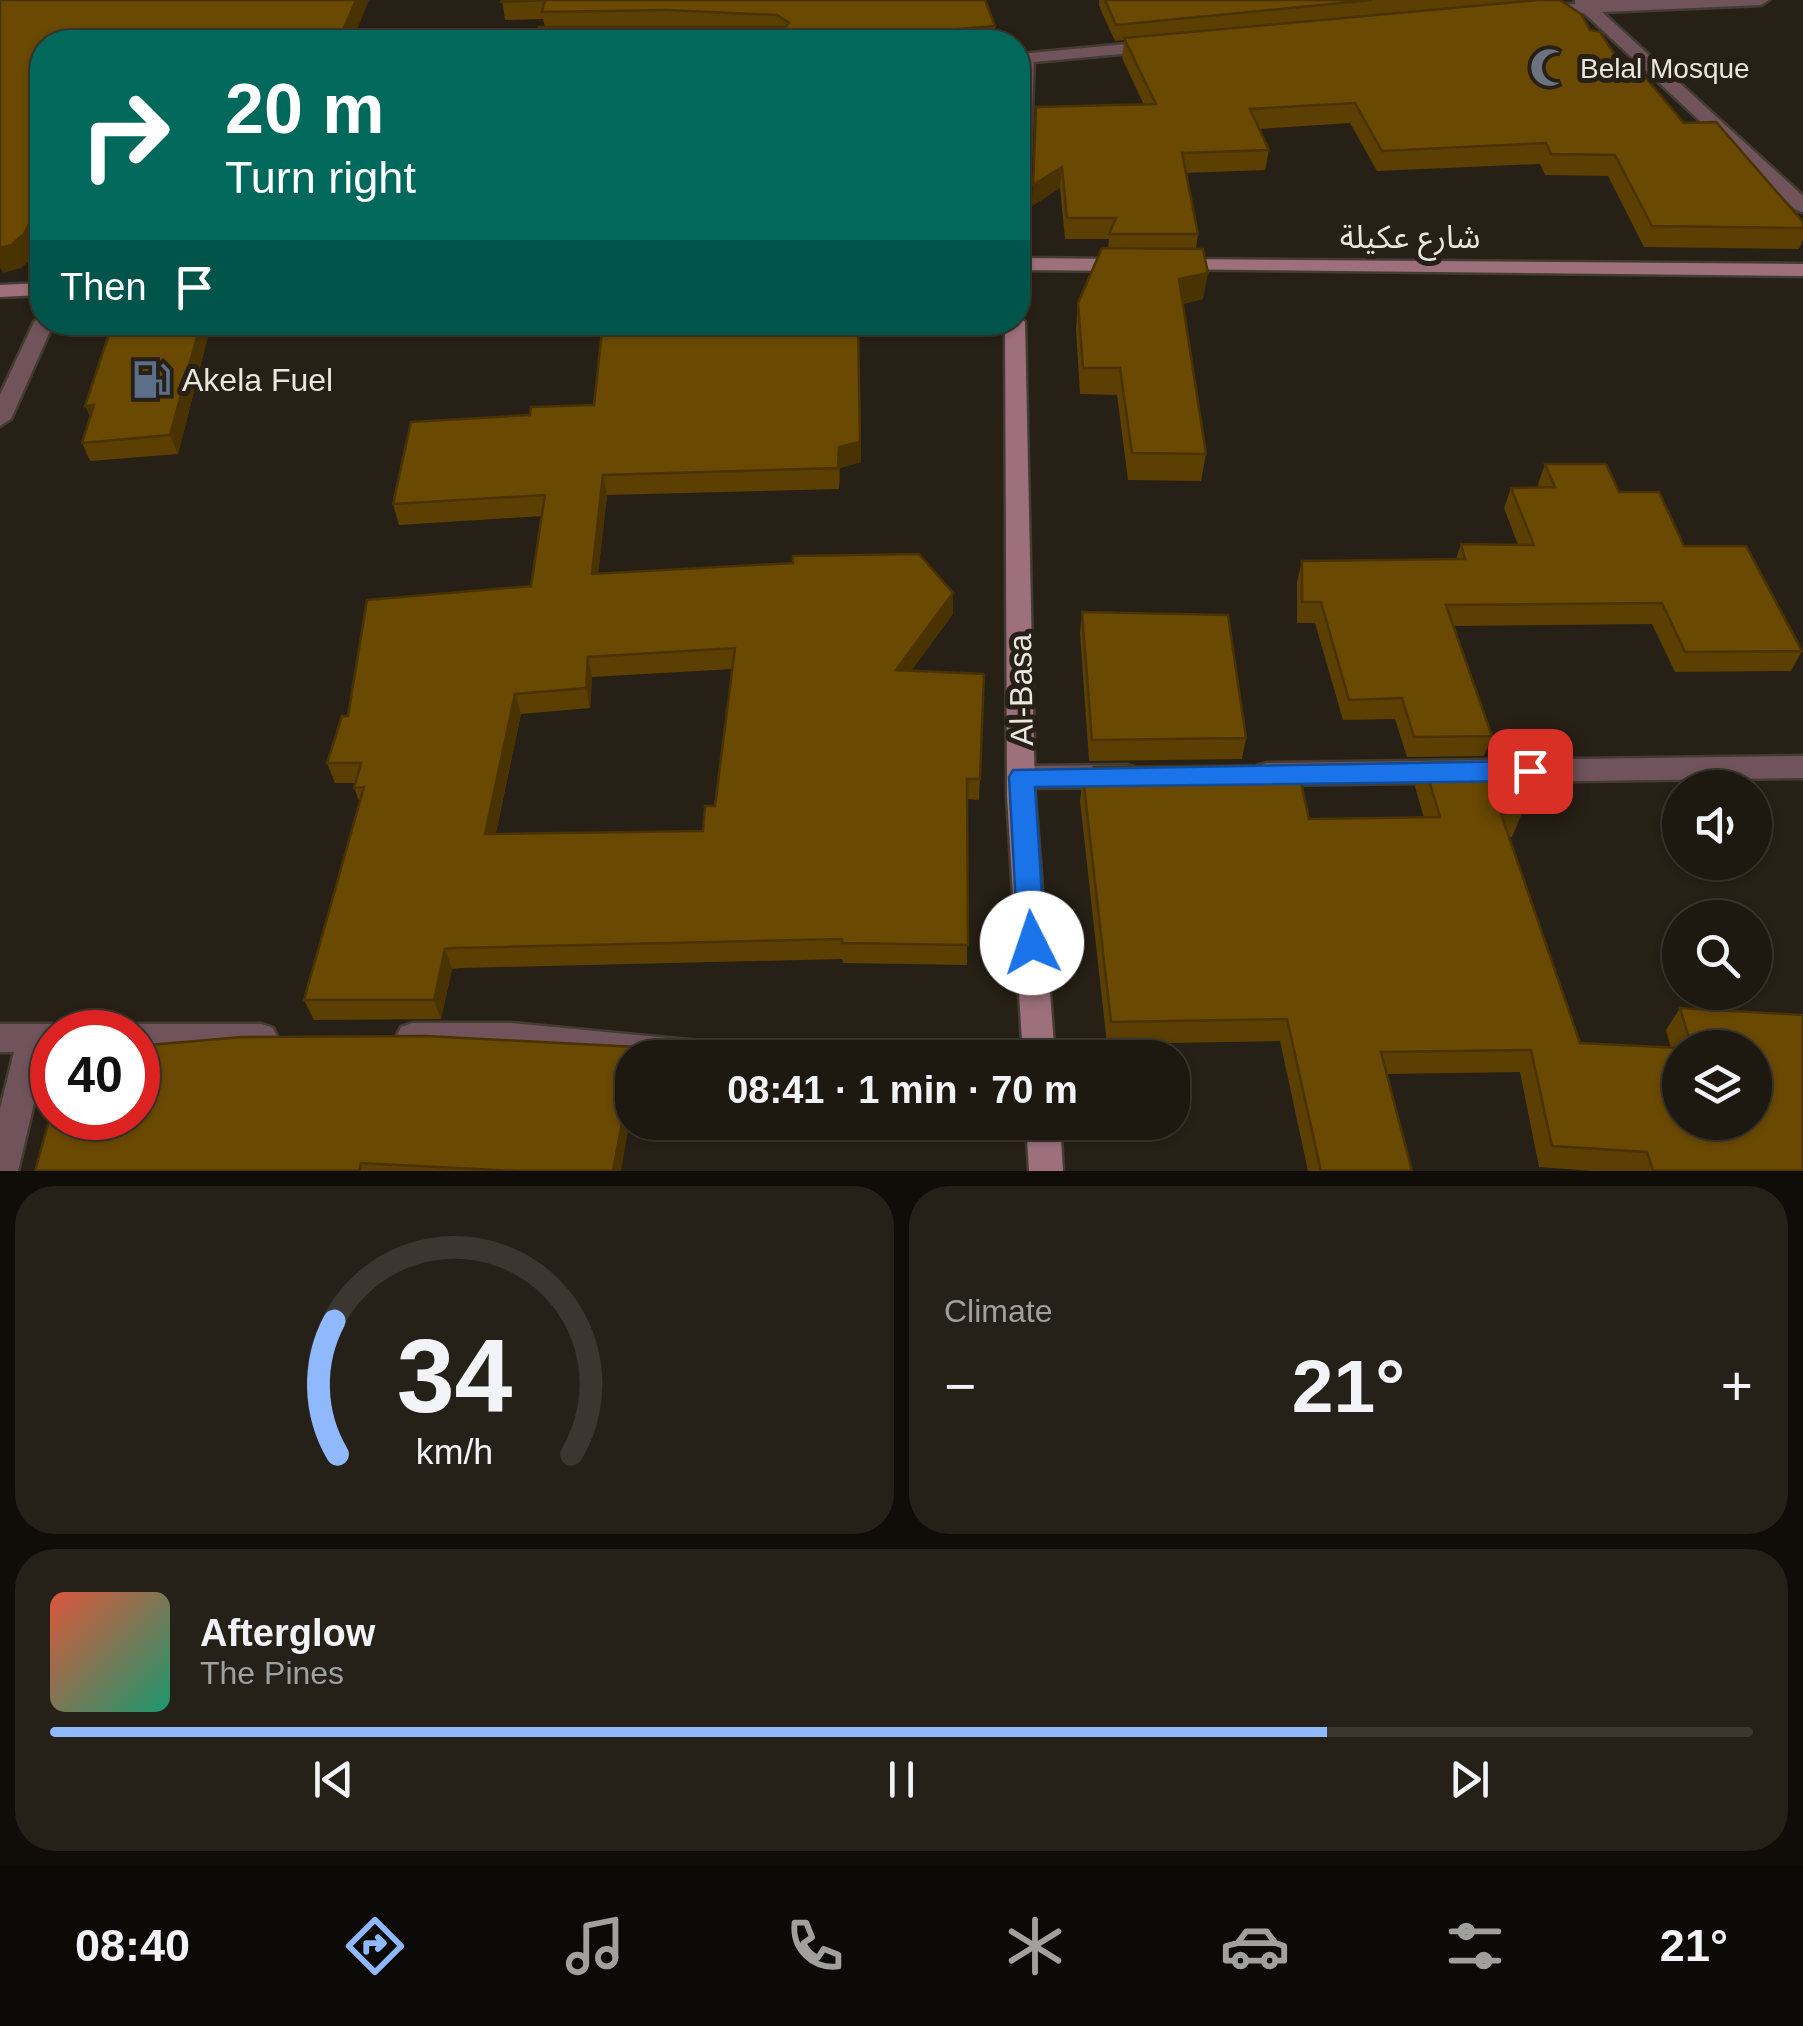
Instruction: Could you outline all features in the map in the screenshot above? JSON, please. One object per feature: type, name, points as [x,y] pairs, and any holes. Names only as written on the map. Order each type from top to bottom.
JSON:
[{"type":"street","points":[[1529,11],[1583,3],[1761,0]]},
{"type":"street","points":[[1583,3],[1803,206]]},
{"type":"street","points":[[1030,57],[1181,44]]},
{"type":"street","name":"شارع عكيلة","points":[[1030,264],[1803,270]]},
{"type":"street","points":[[0,290],[30,289]]},
{"type":"street","points":[[0,419],[38,335]]},
{"type":"street","name":"Al-Basa","points":[[1015,335],[1022,777],[1038,1040]]},
{"type":"street","points":[[1237,774],[1803,767]]},
{"type":"street","points":[[1022,777],[1159,775]]},
{"type":"street","points":[[373,1037],[511,1037],[615,1047]]},
{"type":"street","points":[[0,1038],[30,1038]]},
{"type":"street","points":[[160,1038],[295,1038]]},
{"type":"street","points":[[1,1171],[30,1079]]},
{"type":"street","points":[[1044,1140],[1046,1171]]},
{"type":"building","points":[[0,0],[356,0],[343,30],[30,30],[30,222],[24,234],[0,248]]},
{"type":"building","points":[[545,0],[985,0],[995,26],[948,30],[538,30],[785,27],[789,23],[777,15],[666,10],[542,12]]},
{"type":"building","points":[[1105,0],[1372,0],[1116,25]]},
{"type":"building","points":[[1560,0],[1581,14],[1590,30],[1600,32],[1622,66],[1635,65],[1684,123],[1716,122],[1803,222],[1803,228],[1652,226],[1615,155],[1551,154],[1546,143],[1382,151],[1355,103],[1250,109],[1269,150],[1182,153],[1198,234],[1109,234],[1116,218],[1067,218],[1062,167],[1033,185],[1036,107],[1156,104],[1124,38]]},
{"type":"building","points":[[1102,248],[1203,249],[1208,273],[1179,279],[1206,454],[1132,453],[1120,368],[1083,368],[1078,303]]},
{"type":"building","name":"Akela Fuel","points":[[109,335],[197,335],[170,435],[82,443],[94,405],[85,406]]},
{"type":"building","points":[[602,335],[858,335],[860,442],[839,447],[838,468],[603,475],[592,574],[793,563],[793,556],[919,554],[953,593],[896,670],[984,674],[980,779],[967,779],[968,945],[842,943],[842,939],[454,948],[445,949],[434,1000],[304,1000],[364,787],[354,788],[361,763],[327,763],[342,716],[348,716],[367,600],[531,586],[545,495],[393,504],[411,422],[530,415],[531,407],[594,405]],"holes":[[[735,648],[715,806],[705,806],[703,831],[485,834],[515,694],[586,688],[588,657]]]},
{"type":"building","points":[[1545,464],[1606,464],[1619,492],[1659,492],[1684,546],[1746,546],[1802,651],[1685,652],[1662,603],[1446,605],[1492,736],[1414,737],[1402,698],[1349,700],[1321,602],[1302,602],[1302,561],[1465,559],[1461,544],[1534,545],[1511,488],[1555,487]]},
{"type":"building","points":[[1082,612],[1228,615],[1246,738],[1092,740]]},
{"type":"building","points":[[1504,762],[1522,813],[1501,814],[1580,1043],[1662,1047],[1662,1140],[1772,1140],[1772,1030],[1687,1030],[1681,1010],[1803,1015],[1803,1171],[1653,1171],[1647,1152],[1552,1146],[1531,1050],[1381,1052],[1412,1171],[1321,1171],[1287,1019],[1111,1022],[1083,777],[1095,777],[1094,767],[1252,765],[1253,774],[1299,773],[1309,819],[1440,817],[1424,763]]},
{"type":"building","points":[[426,1036],[615,1046],[615,1140],[619,1140],[613,1171],[517,1171],[361,1163],[359,1171],[35,1171],[44,1140],[160,1140],[160,1044],[242,1037]]},
{"type":"place","name":"Belal Mosque","points":[[1550,68]]},
{"type":"place","name":"Akela Fuel","points":[[152,380]]},
{"type":"route","points":[[1032,943],[1022,777],[1530,771]]}]
